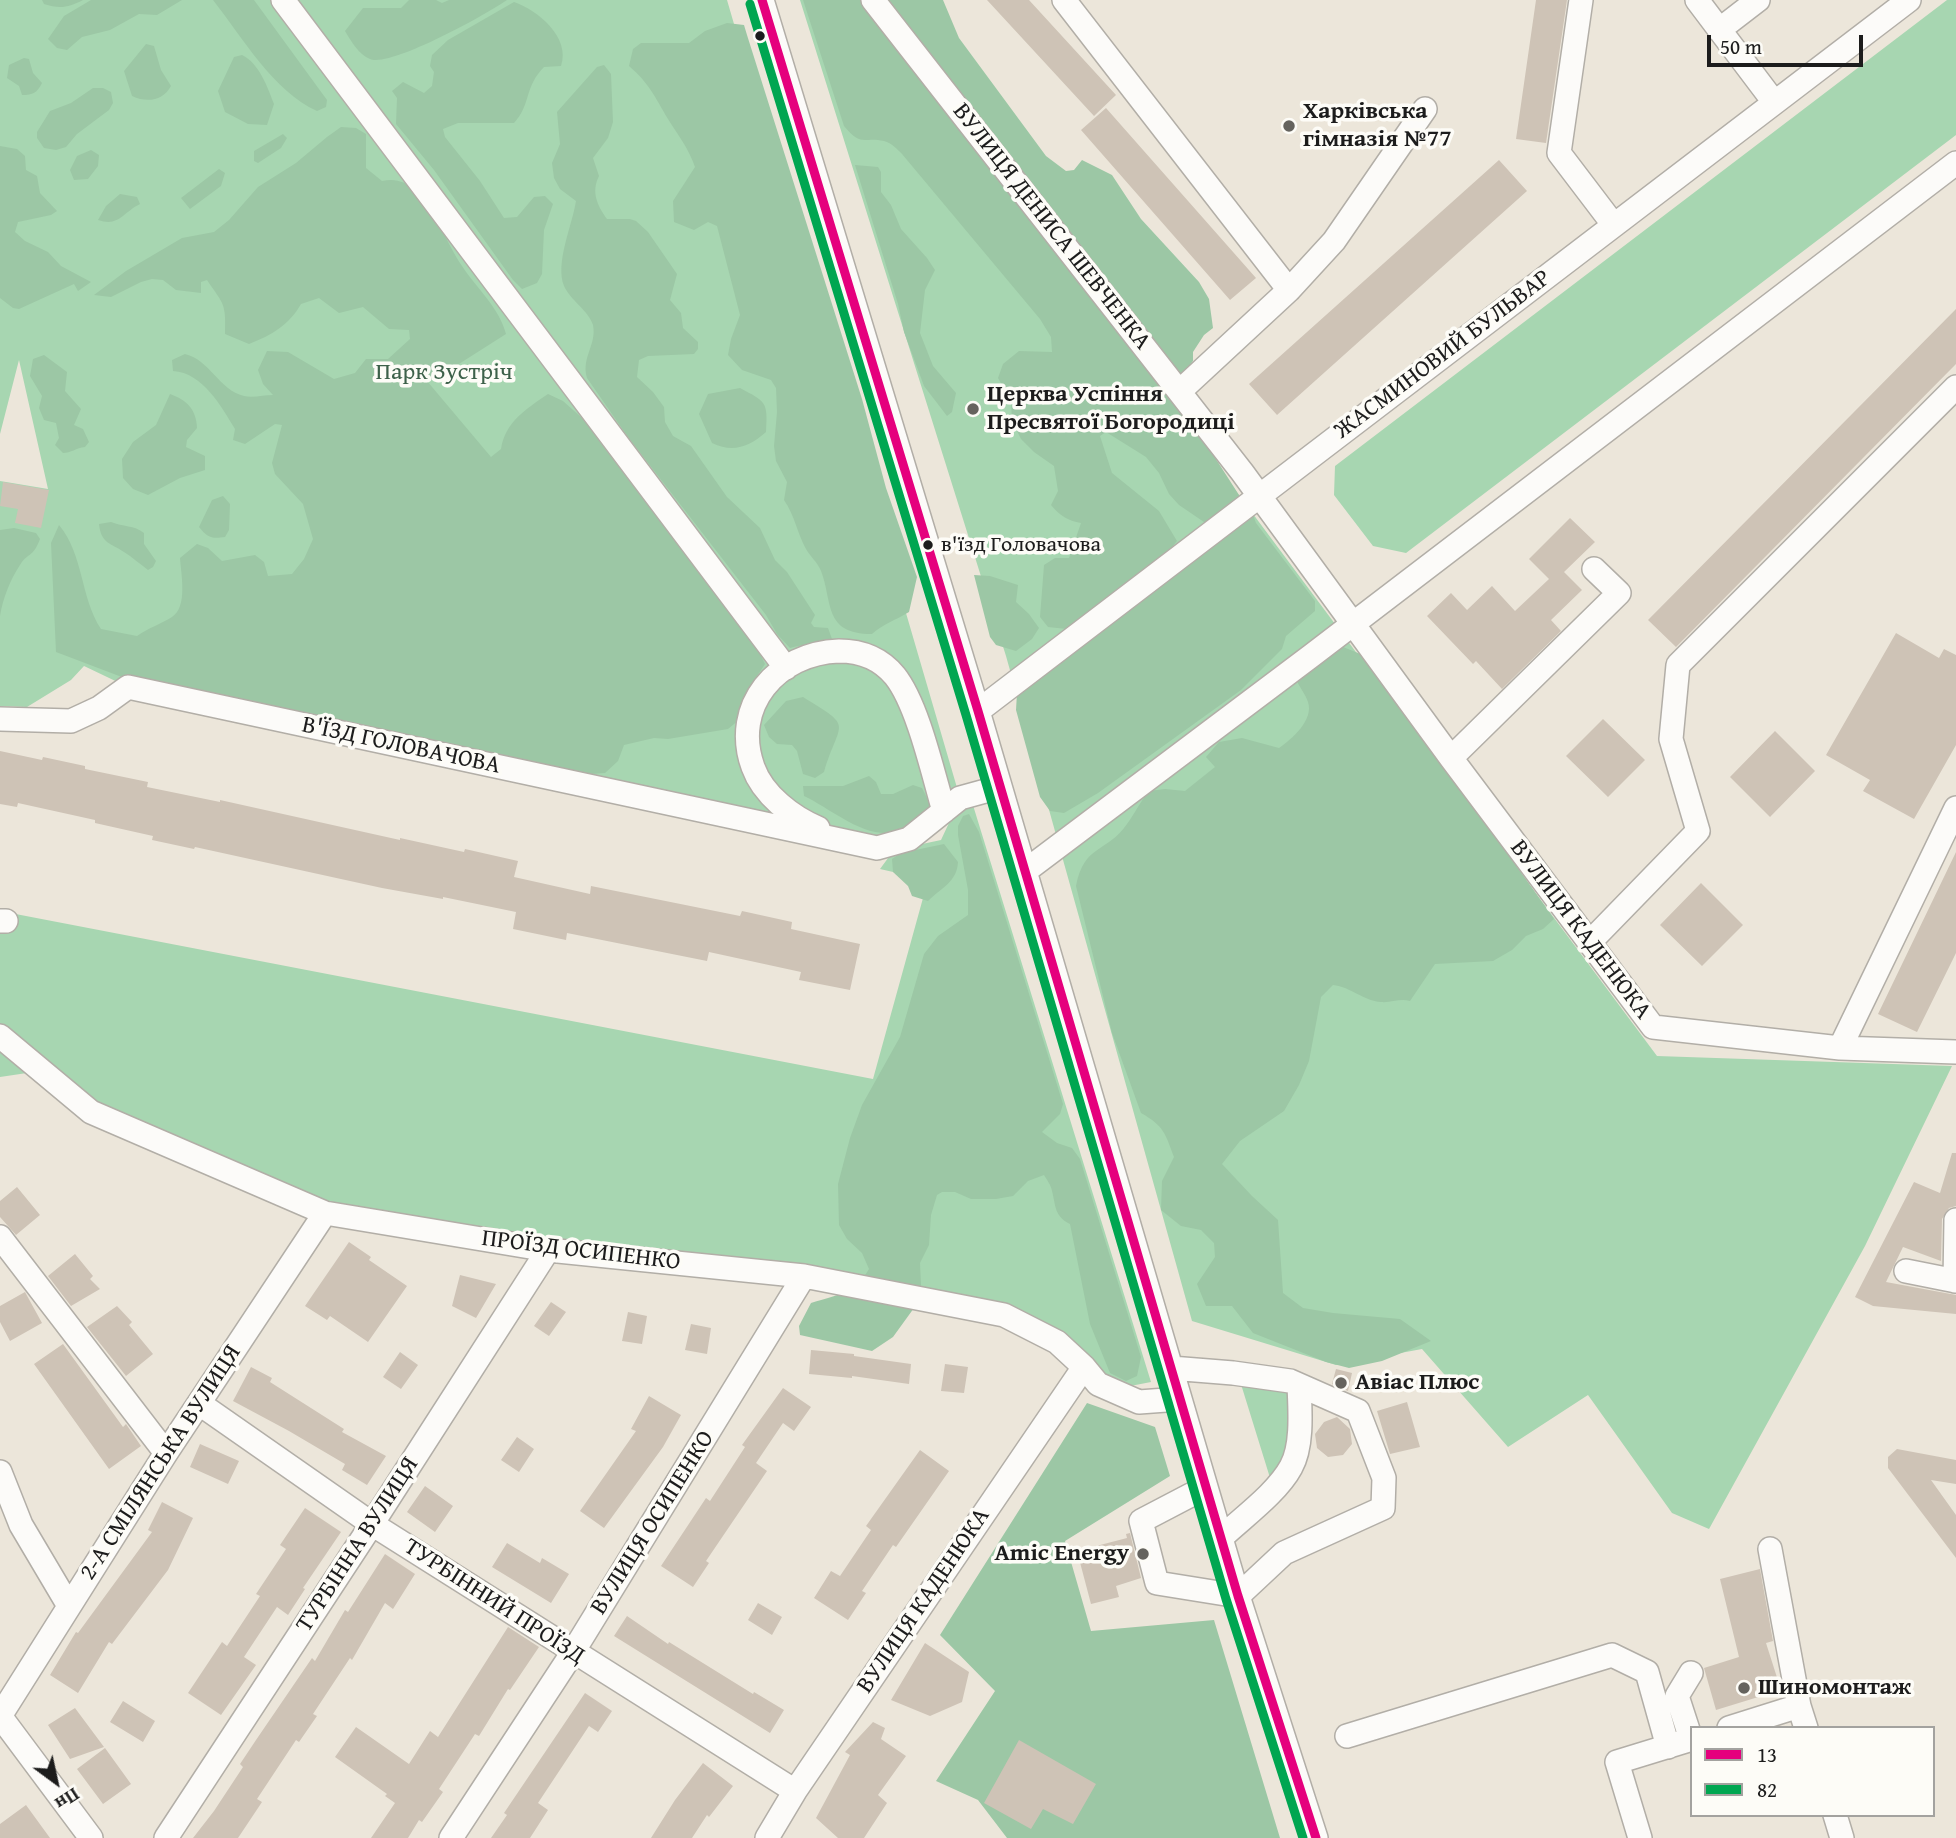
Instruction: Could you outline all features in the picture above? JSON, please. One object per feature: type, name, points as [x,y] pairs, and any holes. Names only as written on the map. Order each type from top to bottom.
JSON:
[{"type":"street","points":[[283,0],[786,668]]},
{"type":"street","points":[[762,0],[978,710],[1238,1596],[1316,1838]]},
{"type":"street","name":"ВУЛИЦЯ ДЕНИСА ШЕВЧЕНКА","points":[[873,0],[1180,391],[1353,622]]},
{"type":"street","points":[[1064,0],[1289,290]]},
{"type":"street","points":[[1581,0],[1559,153],[1613,225]]},
{"type":"street","points":[[1697,0],[1774,102]]},
{"type":"street","points":[[1719,30],[1758,0]]},
{"type":"street","name":"ЖАСМИНОВИЙ БУЛЬВАР","points":[[978,710],[1909,0]]},
{"type":"street","points":[[1180,391],[1289,290],[1334,241],[1425,109]]},
{"type":"street","points":[[1024,872],[1956,163]]},
{"type":"street","points":[[1589,943],[1698,831],[1671,739],[1678,665],[1956,387]]},
{"type":"street","points":[[1451,758],[1619,593],[1594,569]]},
{"type":"street","name":"ВУЛИЦЯ КАДЕНЮКА","points":[[1353,622],[1451,758],[1653,1027],[1840,1048],[1956,1052]]},
{"type":"street","points":[[847,841],[802,821],[776,800],[753,768],[750,751],[749,717],[762,688],[786,668],[821,652],[864,654],[883,664],[893,674],[908,697],[944,811]]},
{"type":"street","name":"В'ЇЗД ГОЛОВАЧОВА","points":[[0,719],[71,722],[99,708],[128,687],[877,848],[909,839],[960,798],[1000,787]]},
{"type":"street","points":[[1840,1048],[1956,808]]},
{"type":"street","name":"ПРОЇЗД ОСИПЕНКО","points":[[0,1035],[91,1112],[325,1213],[548,1250],[804,1276],[1004,1315],[1056,1342],[1084,1367],[1098,1384],[1139,1402],[1180,1399]]},
{"type":"street","points":[[0,1056],[30,1059]]},
{"type":"street","name":"2-А СМІЛЯНСЬКА ВУЛИЦЯ","points":[[0,1716],[166,1453],[325,1213]]},
{"type":"street","points":[[1906,1271],[1955,1281],[1956,1220]]},
{"type":"street","points":[[0,1237],[166,1453]]},
{"type":"street","name":"ТУРБІННА ВУЛИЦЯ","points":[[166,1838],[548,1250]]},
{"type":"street","name":"ВУЛИЦЯ ОСИПЕНКО","points":[[451,1838],[573,1652],[804,1276]]},
{"type":"street","name":"ВУЛИЦЯ КАДЕНЮКА","points":[[766,1838],[794,1791],[1084,1367]]},
{"type":"street","points":[[1171,1368],[1290,1381],[1358,1411],[1384,1478],[1383,1508],[1284,1553],[1238,1596]]},
{"type":"street","points":[[1221,1538],[1276,1486],[1292,1466],[1300,1429],[1299,1385]]},
{"type":"street","name":"ТУРБІННИЙ ПРОЇЗД","points":[[200,1405],[372,1524],[794,1791]]},
{"type":"street","points":[[0,1472],[22,1525],[69,1606]]},
{"type":"street","points":[[1206,1487],[1141,1521],[1157,1583],[1238,1596]]},
{"type":"street","points":[[1742,1726],[1802,1717],[1770,1549]]},
{"type":"street","points":[[1347,1736],[1612,1655],[1647,1672],[1668,1747]]},
{"type":"street","points":[[1690,1733],[1677,1696],[1691,1673]]},
{"type":"street","points":[[0,1716],[92,1838]]},
{"type":"street","points":[[1640,1838],[1617,1762],[1690,1740]]},
{"type":"street","points":[[1836,1817],[1842,1838]]},
{"type":"green space","name":"Парк Зустріч","points":[[0,0],[727,0],[960,798],[877,848],[128,687],[84,666],[71,680],[27,707],[0,706],[0,481],[48,489],[19,360],[0,434]]},
{"type":"green space","points":[[42,0],[83,0],[59,7],[44,4]]},
{"type":"green space","points":[[91,0],[182,0],[157,15],[139,14],[110,30],[82,37],[67,50],[57,48],[48,39],[64,16]]},
{"type":"green space","points":[[213,0],[254,0],[327,100],[326,107],[317,111],[287,91],[260,62]]},
{"type":"green space","points":[[409,0],[436,0],[442,3],[449,0],[507,0],[438,38],[397,56],[381,60],[370,59],[362,54],[345,31],[363,8],[401,8]]},
{"type":"green space","points":[[800,0],[866,0],[1657,1056],[1952,1066],[1865,1246],[1709,1529],[1672,1513],[1588,1395],[1508,1447],[1422,1349],[1336,1365],[1192,1321],[1006,656]]},
{"type":"green space","points":[[803,0],[943,0],[959,38],[1046,156],[1066,171],[1074,170],[1082,160],[1112,175],[1141,219],[1199,282],[1209,299],[1213,328],[1204,335],[1193,352],[1193,361],[1171,389],[1239,495],[1235,506],[1217,523],[1204,522],[1179,505],[1169,494],[1159,473],[1146,457],[1106,432],[1100,436],[1112,473],[1159,511],[1177,541],[1163,558],[1067,629],[1048,627],[1040,617],[1044,565],[1055,558],[1069,558],[1081,523],[1064,517],[1051,505],[1058,491],[1054,466],[1021,439],[1012,421],[1011,401],[998,378],[1003,364],[1019,351],[1052,352],[1051,337],[1040,319],[902,154],[887,142],[859,139],[844,126]]},
{"type":"green space","points":[[1947,0],[1956,0],[1956,135],[1406,553],[1373,546],[1334,495],[1335,466]]},
{"type":"green space","points":[[514,2],[533,11],[550,26],[561,45],[561,66],[544,67],[538,74],[514,123],[458,123],[443,129],[445,137],[480,181],[504,218],[517,217],[534,197],[545,196],[553,204],[544,230],[542,274],[537,283],[522,289],[434,170],[396,124],[397,98],[392,91],[403,82],[424,93],[432,86],[432,55],[448,40]]},
{"type":"green space","points":[[727,23],[744,25],[862,399],[886,488],[917,577],[909,612],[872,634],[856,633],[837,622],[829,605],[821,571],[806,549],[784,500],[787,482],[776,461],[774,446],[776,388],[771,380],[742,370],[728,355],[740,315],[717,226],[708,222],[694,230],[674,222],[673,201],[695,167],[651,91],[629,66],[633,49],[641,43],[689,43],[705,31]]},
{"type":"green space","points":[[146,44],[154,46],[161,70],[171,86],[159,98],[143,100],[132,96],[124,71]]},
{"type":"green space","points":[[242,55],[258,70],[274,104],[267,125],[248,124],[225,112],[218,91],[234,57]]},
{"type":"green space","points":[[24,58],[29,59],[33,73],[42,83],[29,95],[22,95],[19,86],[7,78],[9,65]]},
{"type":"green space","points":[[604,65],[611,74],[613,122],[608,138],[593,158],[599,176],[595,188],[598,203],[607,219],[630,219],[648,232],[677,274],[670,300],[681,313],[683,328],[698,342],[698,349],[694,354],[648,356],[639,360],[637,377],[664,407],[665,422],[673,436],[691,446],[727,497],[760,528],[775,560],[787,572],[815,615],[811,623],[814,627],[828,628],[832,639],[827,641],[790,648],[777,634],[766,615],[628,437],[587,378],[586,364],[593,339],[593,325],[588,315],[567,291],[562,277],[563,256],[576,201],[560,189],[554,178],[552,163],[560,144],[557,112],[597,67]]},
{"type":"green space","points":[[93,88],[103,88],[111,92],[113,103],[109,110],[77,134],[66,147],[56,150],[44,148],[37,138],[37,132],[50,111],[71,103]]},
{"type":"green space","points":[[341,127],[356,128],[366,134],[366,168],[382,181],[396,180],[405,183],[423,199],[462,266],[503,324],[506,334],[440,376],[427,381],[491,457],[501,449],[507,431],[525,411],[548,394],[563,401],[582,418],[760,654],[765,664],[757,676],[745,715],[728,729],[668,739],[654,738],[624,745],[618,761],[605,773],[522,766],[135,682],[56,652],[51,543],[59,525],[73,549],[89,603],[101,629],[137,636],[177,612],[182,598],[180,558],[197,544],[208,548],[222,561],[255,555],[264,562],[268,576],[292,574],[304,559],[313,539],[303,504],[275,474],[272,463],[282,425],[275,424],[245,444],[233,440],[235,429],[217,401],[202,384],[184,373],[173,371],[172,360],[185,354],[194,357],[235,393],[255,397],[273,395],[263,384],[258,370],[267,351],[288,352],[334,379],[355,373],[366,359],[388,359],[410,339],[409,330],[389,329],[363,307],[339,313],[319,298],[301,304],[279,328],[249,344],[225,334],[223,305],[207,280],[201,282],[201,293],[176,290],[163,280],[152,279],[111,297],[94,295],[126,271],[182,238],[214,232],[229,220],[258,187],[296,163]]},
{"type":"green space","points":[[283,134],[287,138],[281,148],[258,163],[254,161],[254,151]]},
{"type":"green space","points":[[0,146],[17,149],[25,156],[26,170],[37,176],[40,193],[57,211],[51,215],[18,222],[15,232],[25,241],[48,252],[61,266],[91,282],[78,291],[74,284],[19,309],[13,308],[0,298]]},
{"type":"green space","points":[[91,150],[99,155],[98,166],[88,179],[74,180],[70,170],[77,156]]},
{"type":"green space","points":[[855,165],[878,167],[881,172],[881,192],[891,205],[901,229],[935,270],[925,290],[920,333],[933,366],[956,393],[952,412],[947,416],[924,386],[904,332],[898,304]]},
{"type":"green space","points":[[219,169],[225,173],[221,186],[190,209],[181,198]]},
{"type":"green space","points":[[120,194],[137,197],[140,204],[111,222],[98,220],[106,206]]},
{"type":"green space","points":[[44,355],[67,372],[65,391],[81,409],[74,425],[83,429],[89,442],[85,447],[63,453],[55,445],[59,438],[56,423],[44,420],[39,408],[42,396],[30,376],[33,359]]},
{"type":"green space","points":[[740,388],[764,404],[766,432],[740,447],[727,448],[712,443],[699,414],[708,394]]},
{"type":"green space","points":[[170,394],[186,402],[192,410],[197,428],[187,440],[186,447],[205,456],[205,470],[180,478],[148,495],[133,489],[123,478],[122,459],[133,442],[156,425]]},
{"type":"green space","points":[[223,496],[230,504],[229,530],[225,537],[210,537],[199,527],[212,500]]},
{"type":"green space","points":[[1253,515],[1256,523],[1315,601],[1315,611],[1286,636],[1282,649],[1241,690],[1098,793],[1064,813],[1050,811],[1040,797],[1016,710],[1017,693]]},
{"type":"green space","points":[[111,522],[144,533],[144,544],[156,561],[153,567],[148,570],[104,539],[99,524]]},
{"type":"green space","points":[[14,528],[36,533],[40,539],[13,577],[0,616],[0,530]]},
{"type":"green space","points":[[974,575],[990,576],[1018,585],[1016,602],[1039,628],[1032,639],[1016,651],[996,645],[990,637]]},
{"type":"green space","points":[[1343,647],[1363,655],[1420,729],[1554,919],[1493,961],[1435,964],[1410,1001],[1375,1001],[1333,985],[1321,997],[1309,1061],[1284,1111],[1240,1141],[1222,1164],[1278,1220],[1283,1293],[1303,1308],[1400,1319],[1431,1341],[1382,1361],[1349,1368],[1326,1362],[1253,1333],[1232,1306],[1206,1306],[1197,1284],[1215,1257],[1214,1243],[1201,1230],[1181,1226],[1161,1210],[1162,1181],[1174,1157],[1163,1131],[1141,1113],[1112,1033],[1076,886],[1080,872],[1090,856],[1119,833],[1149,791],[1185,791],[1215,767],[1206,757],[1219,742],[1242,738],[1279,748],[1290,740],[1305,722],[1309,709],[1307,699],[1297,681],[1317,659]]},
{"type":"green space","points":[[803,697],[830,715],[839,727],[824,772],[815,778],[803,774],[797,751],[792,745],[777,744],[769,737],[764,725],[786,701]]},
{"type":"green space","points":[[869,776],[876,782],[881,794],[893,794],[913,785],[922,788],[930,804],[912,824],[899,831],[885,833],[857,826],[804,796],[803,786],[843,786]]},
{"type":"green space","points":[[972,802],[1151,1382],[1120,1388],[1071,1345],[1038,1325],[770,1271],[336,1205],[94,1105],[27,1073],[0,1077],[0,911],[873,1079],[928,880],[880,869],[894,850],[941,840],[955,810]]},
{"type":"green space","points":[[969,814],[979,832],[1063,1104],[1060,1114],[1042,1132],[1057,1143],[1072,1148],[1080,1159],[1141,1357],[1137,1376],[1126,1381],[1110,1373],[1090,1324],[1070,1224],[1058,1214],[1051,1187],[1044,1175],[1028,1181],[1013,1196],[971,1199],[955,1192],[942,1192],[937,1195],[931,1215],[929,1245],[920,1263],[921,1285],[914,1308],[893,1337],[872,1351],[800,1335],[799,1326],[811,1303],[851,1289],[869,1269],[862,1253],[847,1239],[839,1225],[838,1184],[862,1105],[900,1037],[924,954],[938,936],[968,915],[968,890],[958,826],[963,816]]},
{"type":"green space","points":[[944,844],[958,862],[955,875],[928,901],[912,896],[908,886],[893,872],[892,859],[901,853]]},
{"type":"green space","points":[[1240,1381],[1285,1389],[1292,1397],[1291,1444],[1271,1481]]},
{"type":"green space","points":[[1087,1403],[1155,1427],[1170,1476],[1065,1541],[1091,1631],[1214,1620],[1280,1838],[1007,1838],[978,1800],[936,1781],[995,1691],[940,1635]]},
{"type":"building","points":[[987,0],[1029,0],[1116,95],[1094,116]]},
{"type":"building","points":[[1536,0],[1567,0],[1546,143],[1516,139]]},
{"type":"building","points":[[1106,108],[1256,278],[1230,300],[1081,130]]},
{"type":"building","points":[[1499,160],[1527,191],[1277,415],[1249,384]]},
{"type":"building","points":[[1956,309],[1956,364],[1676,647],[1648,620]]},
{"type":"building","points":[[3,482],[49,490],[41,528],[15,523],[18,509],[0,506]]},
{"type":"building","points":[[1570,518],[1595,542],[1564,572],[1582,590],[1551,620],[1561,631],[1502,689],[1476,661],[1473,664],[1427,616],[1451,593],[1467,610],[1492,586],[1515,611],[1549,579],[1529,559]]},
{"type":"building","points":[[1896,633],[1939,658],[1944,649],[1956,655],[1956,745],[1914,819],[1863,791],[1870,780],[1826,755]]},
{"type":"building","points":[[1603,719],[1645,760],[1608,797],[1566,756]]},
{"type":"building","points":[[1775,731],[1815,771],[1770,817],[1730,777]]},
{"type":"building","points":[[0,751],[85,766],[85,769],[148,782],[147,787],[220,800],[400,840],[464,852],[465,849],[518,861],[514,877],[590,894],[591,886],[740,916],[742,911],[792,922],[791,929],[860,944],[850,990],[799,980],[801,972],[709,952],[707,961],[567,933],[566,940],[513,929],[516,912],[382,888],[152,840],[153,836],[18,803],[17,807],[0,804]]},
{"type":"building","points":[[1956,852],[1956,953],[1917,1032],[1878,1014]]},
{"type":"building","points":[[1701,883],[1743,925],[1702,966],[1660,925]]},
{"type":"building","points":[[1952,1153],[1956,1153],[1956,1206],[1949,1208],[1942,1219],[1941,1261],[1903,1247],[1886,1282],[1956,1295],[1956,1314],[1873,1306],[1855,1297],[1914,1182],[1940,1193]]},
{"type":"building","points":[[17,1187],[40,1215],[16,1235],[0,1217],[0,1201]]},
{"type":"building","points":[[349,1242],[371,1257],[369,1260],[407,1286],[368,1342],[330,1316],[327,1320],[305,1306]]},
{"type":"building","points":[[75,1254],[93,1276],[90,1279],[100,1289],[71,1306],[48,1276]]},
{"type":"building","points":[[460,1275],[496,1284],[476,1318],[452,1306]]},
{"type":"building","points":[[25,1292],[42,1323],[10,1341],[0,1322],[0,1306]]},
{"type":"building","points":[[551,1302],[566,1312],[549,1336],[534,1326]]},
{"type":"building","points":[[117,1306],[132,1322],[129,1325],[153,1354],[126,1376],[87,1327]]},
{"type":"building","points":[[628,1312],[647,1316],[642,1344],[622,1341]]},
{"type":"building","points":[[691,1324],[711,1328],[707,1354],[685,1350]]},
{"type":"building","points":[[63,1344],[123,1427],[126,1424],[141,1446],[109,1469],[34,1364]]},
{"type":"building","points":[[811,1350],[911,1364],[909,1384],[852,1376],[809,1374]]},
{"type":"building","points":[[400,1352],[418,1365],[401,1389],[383,1377]]},
{"type":"building","points":[[945,1364],[968,1367],[964,1393],[941,1391]]},
{"type":"building","points":[[251,1367],[272,1378],[270,1382],[344,1429],[342,1432],[386,1456],[367,1485],[342,1470],[345,1464],[233,1401]]},
{"type":"building","name":"Авіас Плюс","points":[[1336,1369],[1352,1373],[1348,1391],[1332,1384]]},
{"type":"building","points":[[783,1388],[811,1407],[794,1431],[783,1423],[756,1463],[767,1471],[706,1561],[709,1563],[693,1587],[661,1566],[706,1498],[710,1501],[745,1447],[742,1445]]},
{"type":"building","points":[[649,1396],[681,1415],[663,1447],[604,1528],[580,1511],[636,1431],[631,1429]]},
{"type":"building","points":[[1407,1402],[1420,1447],[1390,1454],[1377,1411]]},
{"type":"building","points":[[1337,1417],[1350,1429],[1352,1444],[1343,1455],[1328,1457],[1317,1448],[1315,1434],[1324,1422]]},
{"type":"building","points":[[517,1437],[534,1449],[519,1472],[501,1460]]},
{"type":"building","points":[[200,1444],[239,1461],[228,1484],[190,1467]]},
{"type":"building","points":[[1897,1449],[1956,1460],[1956,1484],[1931,1480],[1956,1515],[1956,1558],[1888,1468],[1888,1457]]},
{"type":"building","points":[[920,1450],[949,1471],[896,1547],[893,1545],[862,1591],[866,1593],[848,1620],[814,1598],[831,1571],[840,1576],[871,1530],[866,1526]]},
{"type":"building","points":[[425,1486],[453,1506],[435,1532],[407,1512]]},
{"type":"building","points":[[162,1502],[193,1518],[168,1570],[112,1644],[109,1642],[78,1693],[50,1675],[76,1632],[78,1633],[152,1532],[148,1530]]},
{"type":"building","points":[[305,1508],[341,1532],[288,1615],[277,1607],[244,1657],[256,1665],[221,1715],[188,1693],[222,1642],[227,1646],[260,1596],[256,1594],[286,1549],[280,1545]]},
{"type":"building","points":[[1130,1533],[1141,1578],[1116,1586],[1119,1597],[1091,1604],[1077,1551],[1127,1538],[1126,1534]]},
{"type":"building","points":[[507,1543],[540,1563],[542,1558],[569,1574],[551,1603],[492,1567]]},
{"type":"building","points":[[385,1554],[415,1574],[393,1609],[385,1603],[352,1660],[350,1658],[313,1714],[317,1716],[299,1742],[296,1740],[257,1799],[262,1802],[238,1838],[193,1838],[243,1767],[240,1764],[256,1740],[312,1658],[315,1661],[345,1610],[348,1612]]},
{"type":"building","points":[[1760,1569],[1773,1641],[1766,1643],[1781,1690],[1716,1710],[1704,1668],[1739,1657],[1720,1579]]},
{"type":"building","points":[[758,1603],[782,1617],[772,1635],[748,1620]]},
{"type":"building","points":[[627,1616],[668,1644],[669,1642],[784,1710],[770,1733],[614,1636]]},
{"type":"building","points":[[508,1627],[539,1647],[510,1690],[508,1689],[479,1736],[475,1734],[439,1789],[443,1792],[422,1822],[419,1820],[408,1838],[371,1838],[395,1803],[385,1796],[387,1794],[335,1757],[356,1727],[409,1764],[430,1731],[438,1737]]},
{"type":"building","points":[[925,1643],[969,1672],[962,1702],[930,1716],[891,1700]]},
{"type":"building","points":[[585,1693],[612,1711],[598,1732],[589,1726],[538,1803],[548,1810],[530,1838],[491,1838],[507,1815],[504,1813]]},
{"type":"building","points":[[123,1701],[155,1721],[143,1742],[110,1722]]},
{"type":"building","points":[[75,1708],[104,1747],[70,1759],[48,1725]]},
{"type":"building","points":[[873,1722],[885,1728],[881,1739],[906,1756],[878,1795],[887,1803],[864,1838],[838,1838],[816,1818],[850,1755],[845,1752]]},
{"type":"building","points":[[1019,1740],[1096,1784],[1073,1824],[1043,1809],[1031,1829],[984,1803]]},
{"type":"building","points":[[105,1748],[131,1784],[103,1804],[77,1769]]},
{"type":"building","points":[[703,1763],[733,1786],[709,1817],[707,1815],[692,1838],[651,1838],[675,1800]]},
{"type":"building","points":[[26,1805],[50,1838],[0,1838],[0,1824]]},
{"type":"transit line","name":"13","points":[[762,0],[978,711],[1238,1596],[1316,1838]]},
{"type":"transit line","name":"82","points":[[750,4],[966,715],[1226,1599],[1303,1838]]},
{"type":"place","name":"Харківська гімназія №77","points":[[1289,126]]},
{"type":"place","name":"Церква Успіння Пресвятої Богородиці","points":[[973,409]]},
{"type":"place","name":"в'їзд Головачова","points":[[928,545]]},
{"type":"place","name":"Авіас Плюс","points":[[1341,1383]]},
{"type":"place","name":"Amic Energy","points":[[1143,1554]]},
{"type":"place","name":"Шиномонтаж","points":[[1744,1688]]}]
